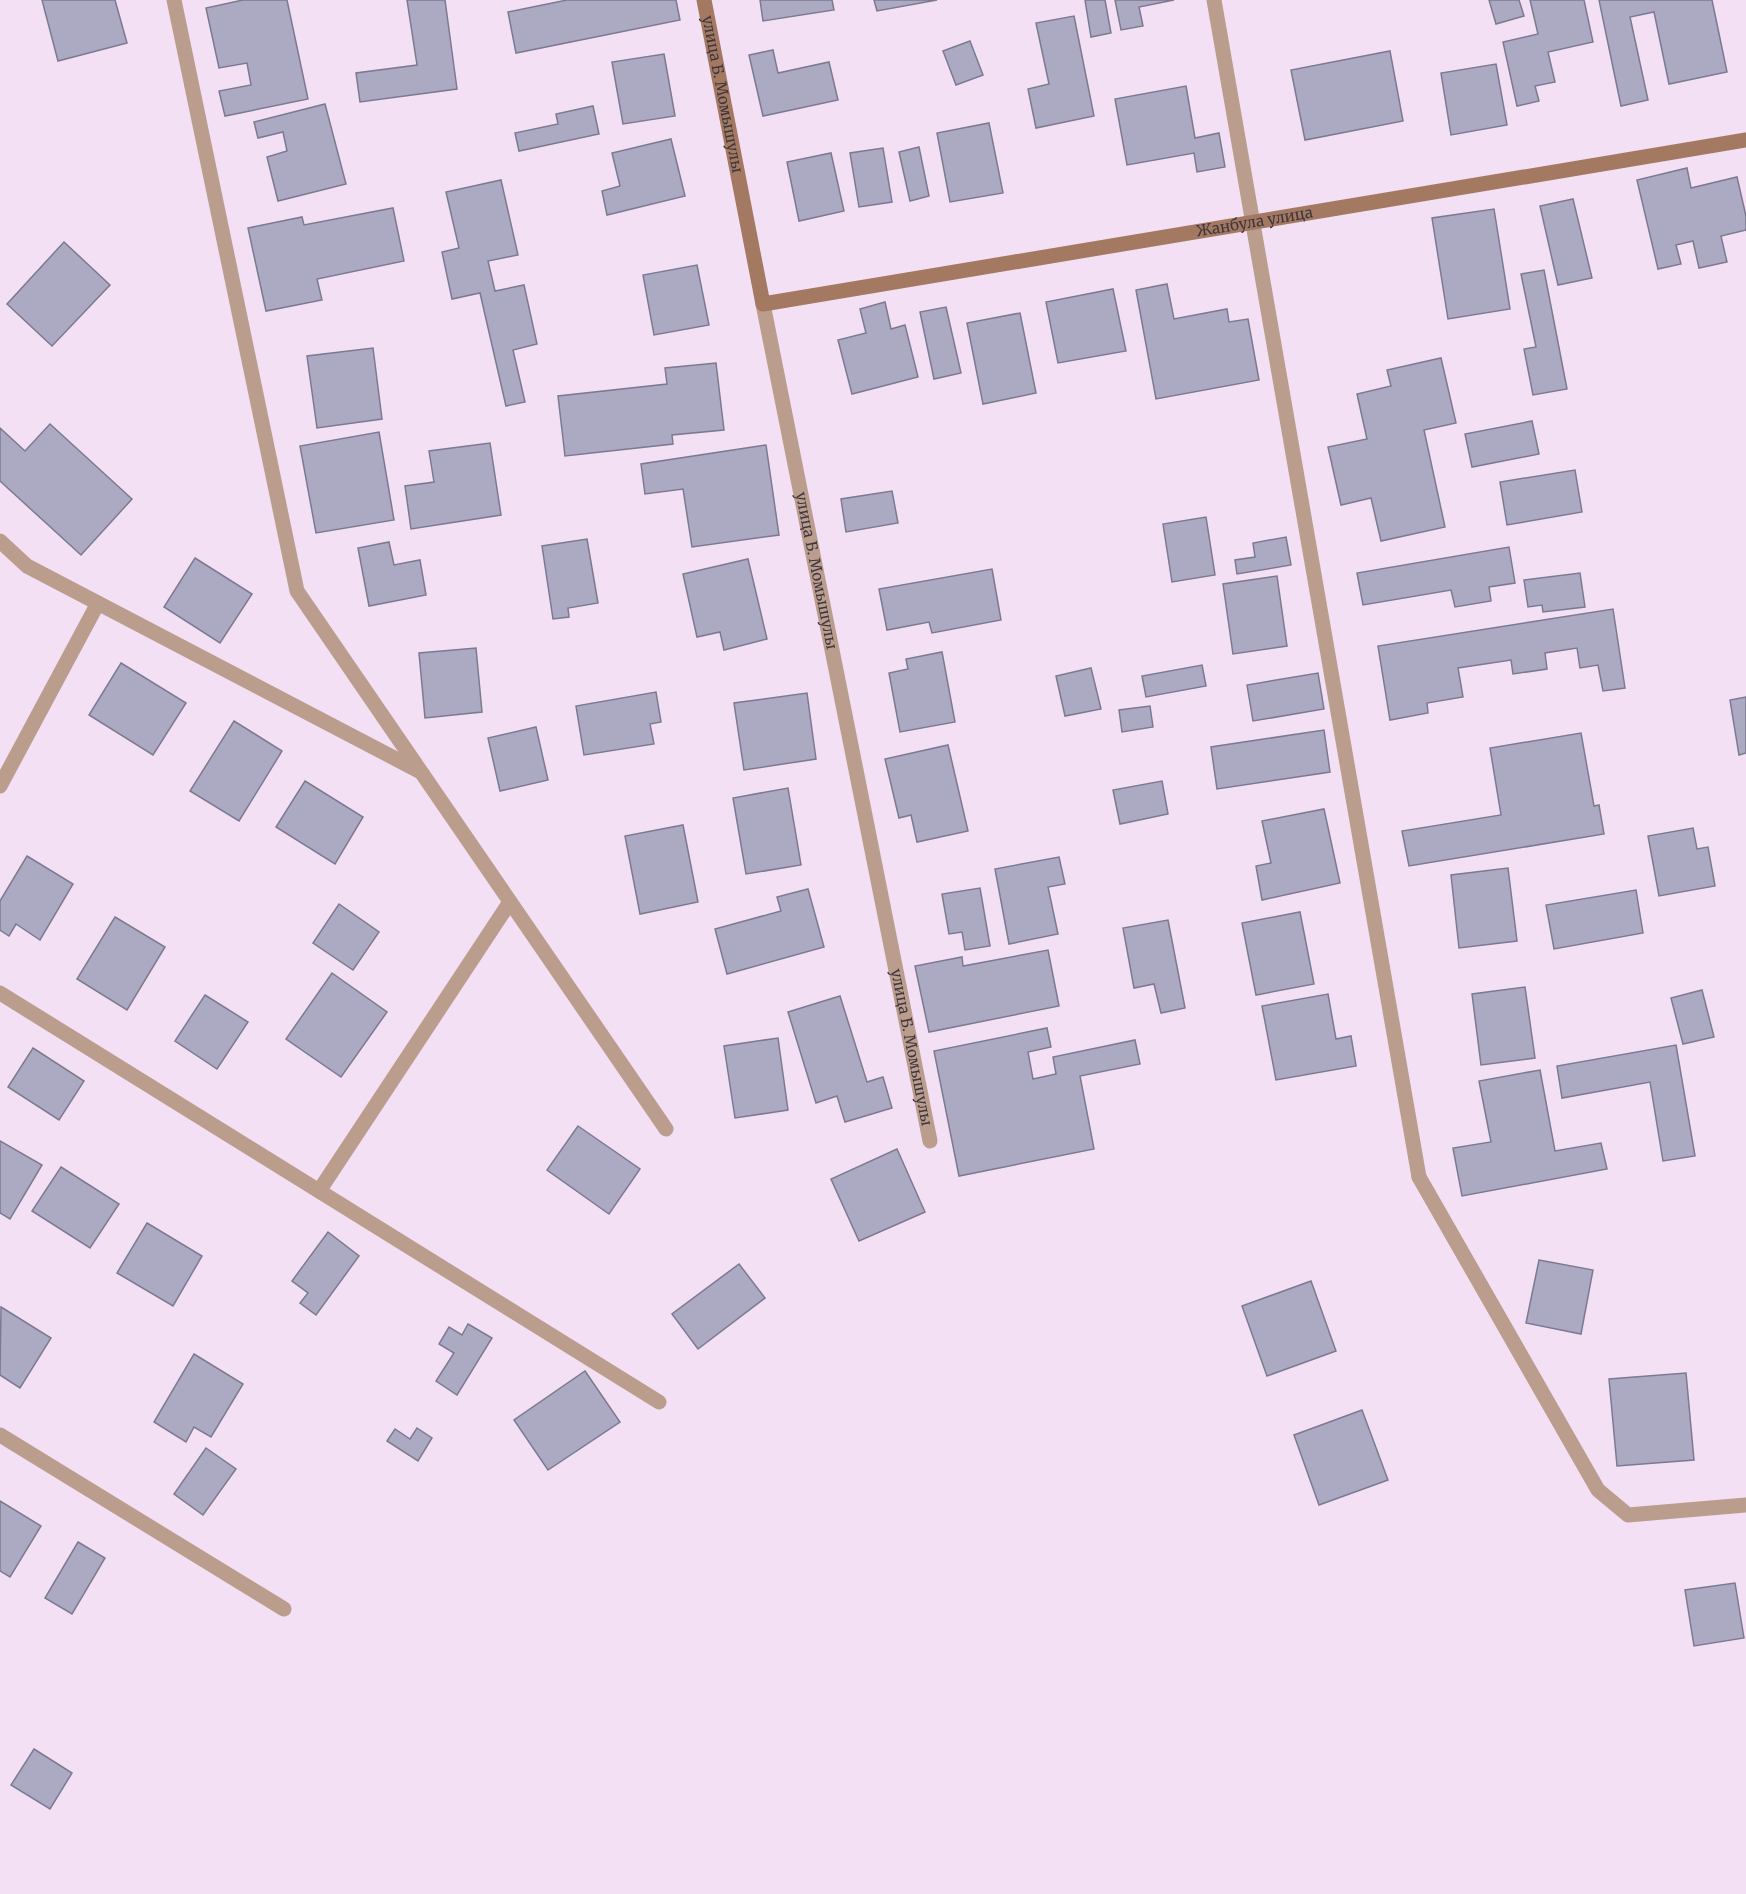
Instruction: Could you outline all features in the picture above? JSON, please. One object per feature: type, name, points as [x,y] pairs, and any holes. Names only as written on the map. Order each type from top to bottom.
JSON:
[{"type":"street","points":[[174,0],[297,591],[666,1129]]},
{"type":"street","name":"улица Б. Момышулы","points":[[704,0],[930,1141]]},
{"type":"street","points":[[1214,0],[1419,1177],[1598,1490],[1628,1515],[1746,1505]]},
{"type":"street","name":"Жанбула улица","points":[[763,304],[1746,140]]},
{"type":"street","points":[[0,541],[27,566],[421,772]]},
{"type":"street","points":[[0,786],[98,603]]},
{"type":"street","points":[[319,1191],[510,902]]},
{"type":"street","points":[[0,993],[659,1402]]},
{"type":"street","points":[[0,1434],[284,1609]]},
{"type":"building","points":[[42,0],[115,0],[127,43],[58,61]]},
{"type":"building","points":[[243,0],[287,0],[308,99],[225,116],[219,91],[251,85],[247,63],[219,68],[206,8]]},
{"type":"building","points":[[407,0],[445,0],[457,89],[360,102],[356,73],[417,65]]},
{"type":"building","points":[[567,0],[676,0],[680,20],[516,53],[508,12]]},
{"type":"building","points":[[760,0],[832,0],[834,10],[763,21]]},
{"type":"building","points":[[874,0],[937,0],[877,11]]},
{"type":"building","points":[[1085,0],[1105,0],[1111,33],[1091,37]]},
{"type":"building","points":[[1115,0],[1174,0],[1139,7],[1143,26],[1121,30]]},
{"type":"building","points":[[1489,0],[1519,0],[1524,16],[1496,24]]},
{"type":"building","points":[[1530,0],[1584,0],[1593,42],[1548,52],[1555,82],[1535,86],[1539,101],[1517,106],[1503,42],[1538,34]]},
{"type":"building","points":[[1599,0],[1712,0],[1727,72],[1669,84],[1654,12],[1630,17],[1648,100],[1621,106]]},
{"type":"building","points":[[1074,16],[1094,116],[1036,128],[1028,89],[1049,84],[1036,23]]},
{"type":"building","points":[[970,41],[983,75],[956,85],[943,51]]},
{"type":"building","points":[[773,50],[778,73],[829,62],[838,100],[763,116],[749,55]]},
{"type":"building","points":[[1390,51],[1403,121],[1305,140],[1291,70]]},
{"type":"building","points":[[664,54],[675,116],[623,124],[612,62]]},
{"type":"building","points":[[1496,64],[1507,125],[1451,135],[1441,73]]},
{"type":"building","points":[[1186,86],[1195,138],[1219,133],[1225,167],[1197,172],[1194,153],[1127,165],[1115,99]]},
{"type":"building","points":[[325,104],[346,184],[278,201],[267,157],[287,151],[283,132],[258,138],[254,122]]},
{"type":"building","points":[[593,106],[599,134],[519,151],[515,133],[558,124],[556,114]]},
{"type":"building","points":[[989,123],[1003,193],[950,202],[937,133]]},
{"type":"building","points":[[671,139],[685,196],[607,215],[602,191],[620,186],[612,153]]},
{"type":"building","points":[[919,147],[929,196],[910,201],[899,152]]},
{"type":"building","points":[[883,148],[892,202],[859,207],[850,153]]},
{"type":"building","points":[[831,153],[844,211],[799,221],[787,162]]},
{"type":"building","points":[[1687,168],[1691,188],[1737,177],[1746,216],[1746,230],[1721,236],[1727,262],[1699,268],[1693,241],[1676,245],[1681,264],[1658,269],[1637,180]]},
{"type":"building","points":[[501,180],[518,255],[488,261],[495,291],[524,285],[537,344],[513,350],[525,402],[506,406],[480,293],[452,299],[442,252],[459,248],[446,192]]},
{"type":"building","points":[[1573,199],[1592,278],[1558,285],[1540,206]]},
{"type":"building","points":[[393,208],[404,261],[317,279],[322,300],[266,311],[248,228],[302,217],[304,225]]},
{"type":"building","points":[[1494,209],[1510,309],[1448,319],[1432,218]]},
{"type":"building","points":[[64,242],[110,285],[52,346],[7,304]]},
{"type":"building","points":[[697,265],[709,325],[654,335],[643,275]]},
{"type":"building","points":[[1544,270],[1567,389],[1533,395],[1524,349],[1536,347],[1521,274]]},
{"type":"building","points":[[1167,284],[1174,319],[1227,309],[1229,322],[1248,319],[1259,380],[1156,399],[1136,290]]},
{"type":"building","points":[[1113,289],[1126,351],[1058,363],[1046,302]]},
{"type":"building","points":[[885,302],[891,329],[905,325],[918,377],[852,394],[838,340],[866,333],[860,309]]},
{"type":"building","points":[[946,307],[961,373],[934,379],[920,312]]},
{"type":"building","points":[[1020,313],[1036,393],[983,404],[967,323]]},
{"type":"building","points":[[373,348],[382,419],[317,428],[307,356]]},
{"type":"building","points":[[1441,358],[1456,423],[1424,430],[1445,527],[1381,541],[1371,498],[1341,505],[1328,447],[1367,439],[1357,394],[1391,386],[1387,370]]},
{"type":"building","points":[[716,363],[724,430],[672,435],[673,444],[565,456],[558,396],[667,384],[665,368]]},
{"type":"building","points":[[1532,421],[1539,454],[1472,467],[1465,434]]},
{"type":"building","points":[[50,424],[132,499],[81,555],[0,481],[0,428],[25,451]]},
{"type":"building","points":[[379,432],[394,520],[316,533],[300,446]]},
{"type":"building","points":[[490,443],[501,515],[411,529],[405,486],[434,482],[429,451]]},
{"type":"building","points":[[766,445],[779,535],[692,547],[683,489],[645,494],[641,464]]},
{"type":"building","points":[[1575,470],[1582,512],[1507,525],[1500,482]]},
{"type":"building","points":[[892,491],[898,523],[846,532],[841,499]]},
{"type":"building","points":[[1206,517],[1215,575],[1172,582],[1163,524]]},
{"type":"building","points":[[1286,537],[1291,565],[1237,574],[1235,560],[1255,557],[1253,543]]},
{"type":"building","points":[[587,539],[598,603],[568,608],[569,617],[553,619],[542,546]]},
{"type":"building","points":[[389,542],[394,565],[420,560],[426,595],[369,606],[358,548]]},
{"type":"building","points":[[1509,547],[1515,583],[1489,587],[1491,601],[1455,607],[1451,590],[1363,605],[1357,573]]},
{"type":"building","points":[[195,558],[252,594],[220,643],[164,607]]},
{"type":"building","points":[[748,559],[767,639],[724,650],[720,632],[697,637],[683,574]]},
{"type":"building","points":[[992,569],[1001,620],[932,633],[929,622],[887,630],[879,589]]},
{"type":"building","points":[[1580,573],[1585,607],[1543,612],[1542,605],[1528,607],[1524,580]]},
{"type":"building","points":[[1277,576],[1287,646],[1233,654],[1223,584]]},
{"type":"building","points":[[1613,609],[1625,688],[1603,691],[1598,665],[1580,668],[1577,648],[1545,653],[1547,669],[1513,674],[1511,660],[1458,668],[1463,697],[1427,703],[1428,713],[1390,720],[1378,646]]},
{"type":"building","points":[[476,648],[482,712],[425,718],[419,653]]},
{"type":"building","points":[[942,652],[955,722],[900,732],[889,673],[908,669],[906,659]]},
{"type":"building","points":[[121,663],[186,703],[153,755],[89,715]]},
{"type":"building","points":[[1202,665],[1206,686],[1146,697],[1142,676]]},
{"type":"building","points":[[1091,668],[1101,709],[1065,716],[1056,676]]},
{"type":"building","points":[[1318,673],[1324,709],[1253,721],[1247,685]]},
{"type":"building","points":[[656,692],[661,722],[650,724],[654,744],[584,755],[576,706]]},
{"type":"building","points":[[807,693],[816,759],[744,770],[734,703]]},
{"type":"building","points":[[1746,697],[1746,753],[1739,755],[1730,700]]},
{"type":"building","points":[[1150,706],[1153,727],[1122,732],[1119,710]]},
{"type":"building","points":[[234,721],[282,751],[239,821],[190,791]]},
{"type":"building","points":[[536,727],[548,780],[500,791],[488,738]]},
{"type":"building","points":[[1324,730],[1330,772],[1217,789],[1211,747]]},
{"type":"building","points":[[1581,733],[1594,806],[1599,805],[1604,834],[1409,866],[1402,831],[1501,815],[1490,748]]},
{"type":"building","points":[[948,745],[968,831],[917,842],[911,815],[899,818],[885,759]]},
{"type":"building","points":[[305,781],[363,817],[335,864],[276,827]]},
{"type":"building","points":[[1162,781],[1168,814],[1120,824],[1113,790]]},
{"type":"building","points":[[788,788],[801,865],[746,874],[733,798]]},
{"type":"building","points":[[1324,809],[1340,883],[1262,900],[1256,866],[1271,863],[1262,821]]},
{"type":"building","points":[[683,825],[698,902],[640,914],[625,836]]},
{"type":"building","points":[[1693,828],[1697,849],[1708,847],[1715,886],[1659,896],[1648,836]]},
{"type":"building","points":[[27,856],[73,884],[40,940],[16,924],[9,936],[0,930],[0,901]]},
{"type":"building","points":[[1059,857],[1065,884],[1048,887],[1058,934],[1009,944],[995,869]]},
{"type":"building","points":[[1508,868],[1517,941],[1459,948],[1451,875]]},
{"type":"building","points":[[980,888],[990,946],[965,950],[962,932],[949,934],[942,894]]},
{"type":"building","points":[[808,889],[824,947],[727,974],[715,929],[781,911],[777,897]]},
{"type":"building","points":[[1636,890],[1643,933],[1554,949],[1546,905]]},
{"type":"building","points":[[339,904],[379,932],[353,970],[313,943]]},
{"type":"building","points":[[1300,912],[1314,984],[1256,995],[1242,923]]},
{"type":"building","points":[[115,917],[165,947],[127,1010],[77,979]]},
{"type":"building","points":[[1168,920],[1185,1008],[1161,1013],[1154,984],[1134,988],[1123,928]]},
{"type":"building","points":[[1048,950],[1059,1006],[929,1032],[915,966],[962,957],[963,966]]},
{"type":"building","points":[[332,973],[387,1012],[341,1077],[286,1039]]},
{"type":"building","points":[[1525,987],[1535,1058],[1481,1065],[1472,994]]},
{"type":"building","points":[[1702,990],[1714,1037],[1683,1044],[1671,998]]},
{"type":"building","points":[[1328,994],[1336,1039],[1351,1036],[1356,1066],[1276,1080],[1262,1006]]},
{"type":"building","points":[[205,995],[248,1022],[217,1069],[175,1041]]},
{"type":"building","points":[[840,996],[867,1082],[883,1077],[892,1108],[845,1122],[837,1096],[816,1103],[788,1012]]},
{"type":"building","points":[[1047,1028],[1051,1047],[1028,1052],[1033,1079],[1056,1074],[1053,1057],[1135,1040],[1140,1064],[1080,1076],[1094,1149],[959,1176],[934,1051]]},
{"type":"building","points":[[778,1038],[788,1110],[735,1118],[724,1046]]},
{"type":"building","points":[[1676,1045],[1695,1156],[1663,1161],[1650,1082],[1562,1098],[1557,1066]]},
{"type":"building","points":[[33,1048],[84,1081],[59,1120],[8,1087]]},
{"type":"building","points":[[1540,1070],[1555,1151],[1601,1143],[1607,1169],[1462,1196],[1453,1148],[1491,1142],[1479,1081]]},
{"type":"building","points":[[578,1126],[640,1169],[609,1214],[547,1170]]},
{"type":"building","points":[[0,1141],[42,1165],[10,1219],[0,1213]]},
{"type":"building","points":[[897,1149],[925,1212],[859,1241],[831,1179]]},
{"type":"building","points":[[61,1167],[119,1204],[90,1248],[32,1211]]},
{"type":"building","points":[[147,1223],[202,1256],[173,1306],[117,1273]]},
{"type":"building","points":[[328,1232],[359,1256],[316,1315],[300,1303],[308,1293],[292,1281]]},
{"type":"building","points":[[1539,1260],[1593,1270],[1581,1334],[1526,1323]]},
{"type":"building","points":[[739,1264],[765,1298],[698,1349],[672,1314]]},
{"type":"building","points":[[1311,1281],[1336,1351],[1267,1376],[1242,1306]]},
{"type":"building","points":[[1,1307],[51,1338],[20,1388],[0,1375]]},
{"type":"building","points":[[468,1324],[492,1338],[457,1395],[436,1381],[454,1353],[439,1344],[449,1327],[462,1335]]},
{"type":"building","points":[[194,1354],[243,1384],[211,1437],[194,1427],[186,1442],[154,1422]]},
{"type":"building","points":[[585,1371],[620,1422],[548,1470],[514,1420]]},
{"type":"building","points":[[1686,1373],[1694,1460],[1617,1466],[1609,1379]]},
{"type":"building","points":[[1362,1410],[1388,1480],[1319,1505],[1294,1435]]},
{"type":"building","points":[[417,1428],[432,1438],[418,1461],[387,1441],[395,1429],[410,1439]]},
{"type":"building","points":[[206,1448],[236,1469],[203,1515],[174,1494]]},
{"type":"building","points":[[0,1501],[41,1526],[10,1577],[0,1571]]},
{"type":"building","points":[[78,1542],[105,1558],[72,1614],[45,1598]]},
{"type":"building","points":[[1735,1583],[1744,1638],[1694,1646],[1685,1590]]},
{"type":"building","points":[[34,1749],[72,1773],[50,1809],[11,1785]]}]
